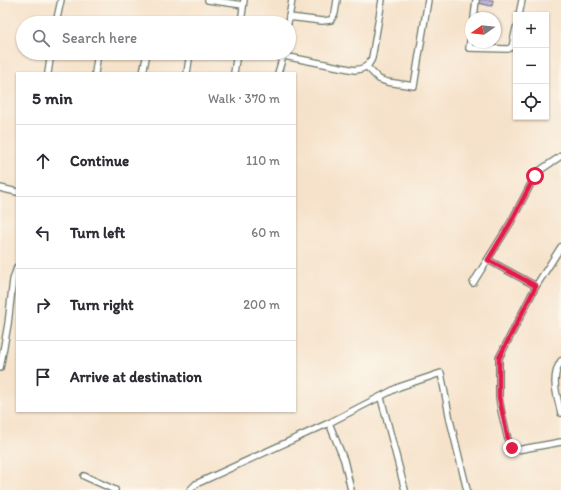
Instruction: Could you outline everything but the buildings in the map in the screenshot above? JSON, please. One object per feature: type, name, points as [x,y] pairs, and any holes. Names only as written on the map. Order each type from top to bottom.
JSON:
[{"type":"street","points":[[58,16],[61,0]]},
{"type":"street","points":[[208,0],[244,3],[242,16]]},
{"type":"street","points":[[290,16],[292,0]]},
{"type":"street","points":[[296,20],[331,20],[335,13],[337,0]]},
{"type":"street","points":[[296,57],[355,70],[366,67],[372,58],[382,0]]},
{"type":"street","points":[[366,67],[379,79],[387,82],[414,86],[428,0]]},
{"type":"street","points":[[475,12],[476,0]]},
{"type":"street","points":[[520,12],[522,0]]},
{"type":"street","points":[[469,48],[508,49],[512,47],[513,42]]},
{"type":"street","points":[[48,72],[50,60]]},
{"type":"street","points":[[95,72],[97,60]]},
{"type":"street","points":[[143,72],[146,60]]},
{"type":"street","points":[[187,72],[189,60]]},
{"type":"street","points":[[234,72],[235,60]]},
{"type":"street","points":[[278,72],[282,60]]},
{"type":"street","points":[[473,283],[511,222],[535,176],[539,171],[561,156]]},
{"type":"street","points":[[0,188],[16,192]]},
{"type":"street","points":[[561,247],[536,286],[499,358],[499,397],[509,444],[512,448],[517,450],[561,442]]},
{"type":"street","points":[[488,260],[536,286]]},
{"type":"street","points":[[0,368],[8,324],[13,280],[16,270]]},
{"type":"street","points":[[561,361],[557,367],[555,384],[561,413]]},
{"type":"street","points":[[190,490],[196,484],[329,423],[381,398],[399,387],[440,372],[467,490]]},
{"type":"street","points":[[381,398],[405,490]]},
{"type":"street","points":[[329,423],[344,460],[351,490]]},
{"type":"street","points":[[84,476],[115,490]]},
{"type":"route","points":[[512,448],[509,444],[499,397],[499,358],[536,286],[488,260],[511,222],[535,176]]}]
